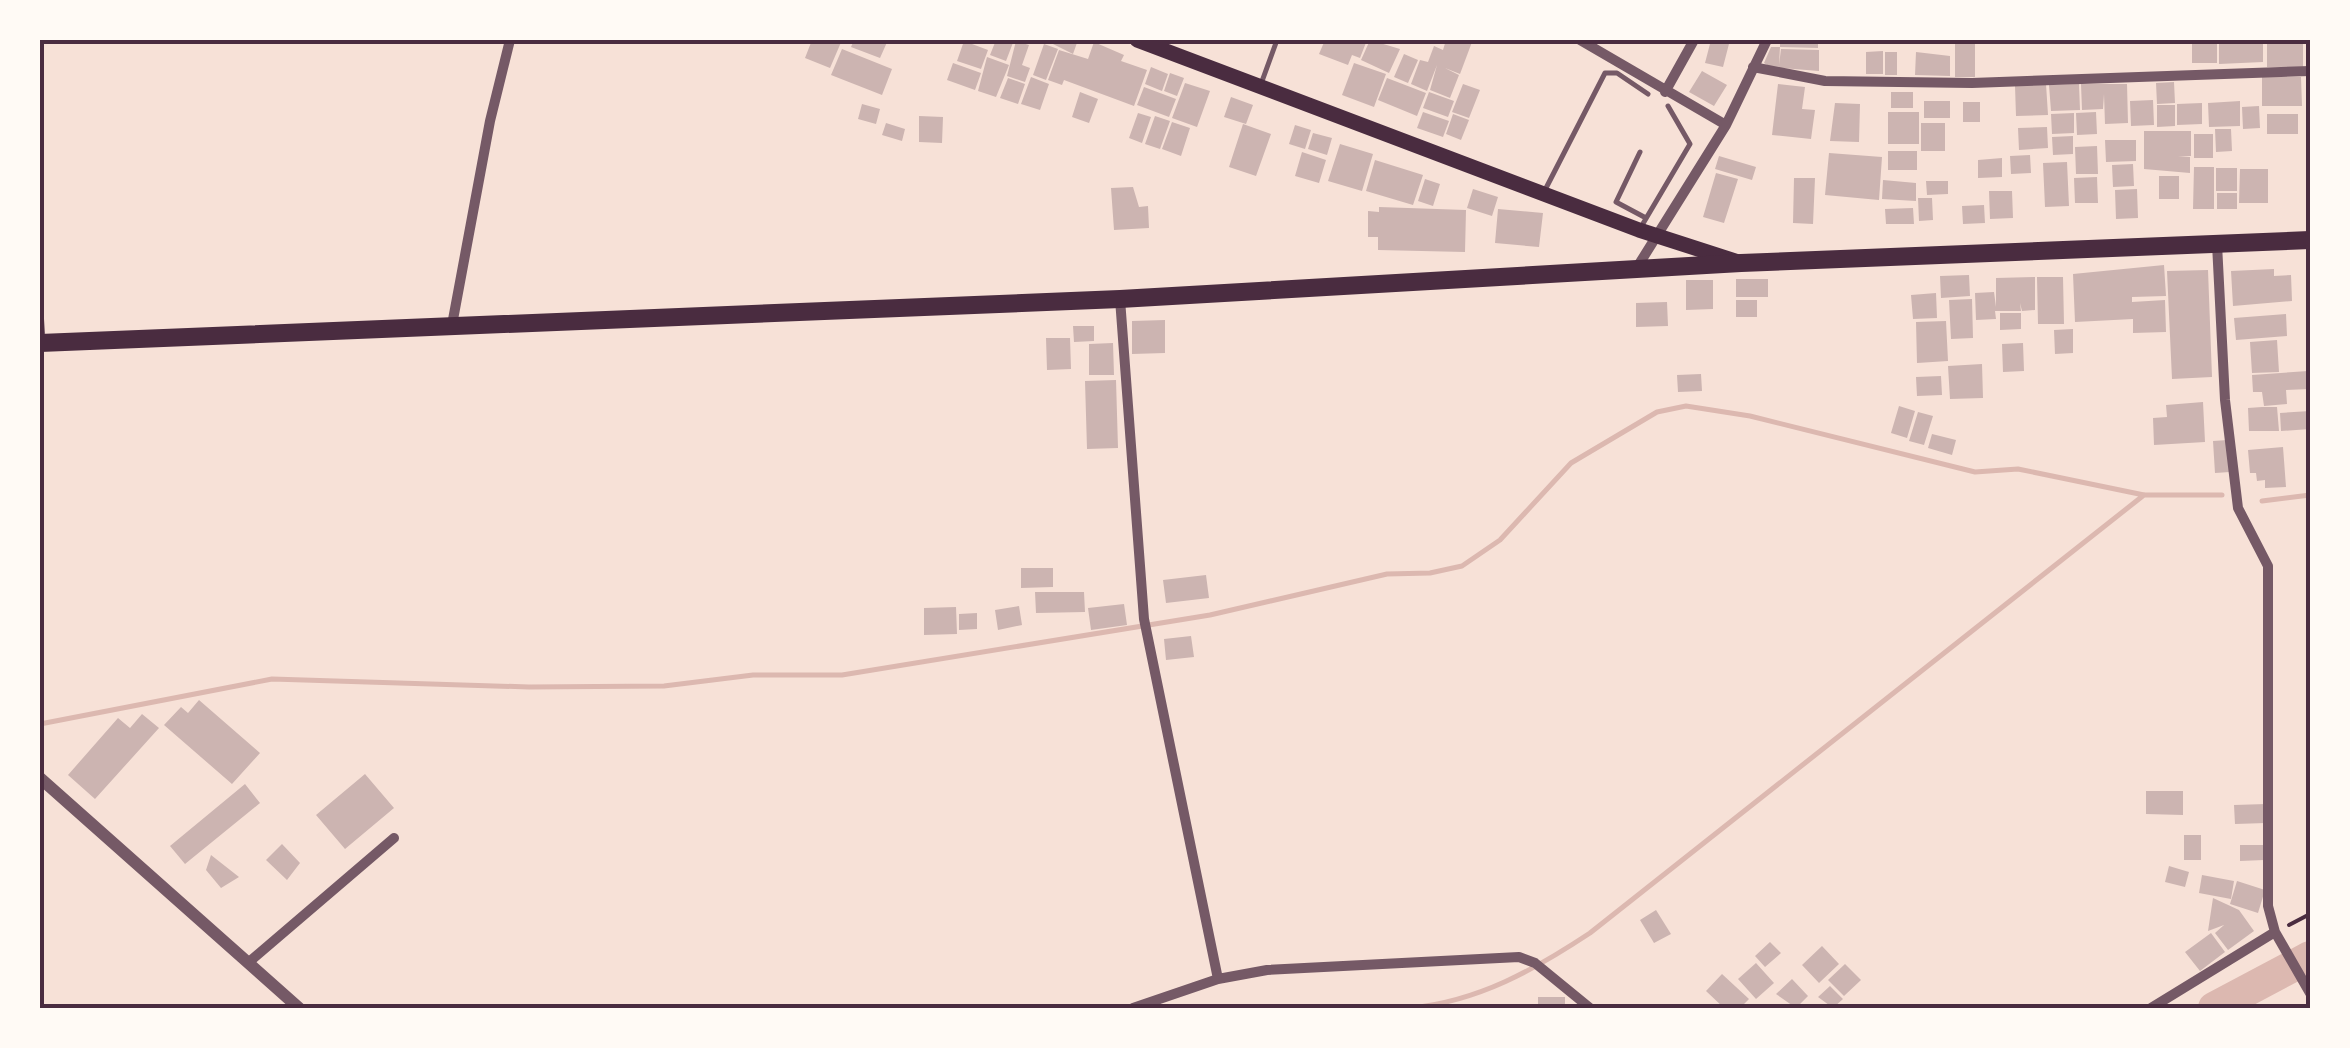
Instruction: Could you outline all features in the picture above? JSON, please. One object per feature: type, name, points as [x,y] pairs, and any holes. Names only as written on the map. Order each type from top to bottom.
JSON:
[{"type":"highway","points":[[42,342],[1120,300],[1741,263],[2310,240]]},
{"type":"main road","points":[[1137,40],[1741,263]]},
{"type":"street","points":[[452,325],[490,121],[510,40]]},
{"type":"street","points":[[1580,40],[1726,125]]},
{"type":"street","points":[[1664,92],[1694,40]]},
{"type":"street","points":[[1636,269],[1726,125],[1768,40]]},
{"type":"street","points":[[1753,68],[1825,80],[1972,83],[2310,71]]},
{"type":"street","points":[[2217,244],[2225,400],[2238,508],[2268,566],[2268,906],[2277,935],[2309,992]]},
{"type":"street","points":[[1120,300],[1144,619],[1218,979]]},
{"type":"street","points":[[40,778],[300,1008]]},
{"type":"street","points":[[250,962],[394,838]]},
{"type":"street","points":[[2151,1008],[2277,935]]},
{"type":"street","points":[[1133,1008],[1218,979],[1267,970],[1519,957],[1535,963],[1590,1008]]},
{"type":"lane","points":[[1260,87],[1277,40]]},
{"type":"lane","points":[[1544,193],[1606,73],[1617,73],[1648,94]]},
{"type":"lane","points":[[1640,152],[1616,202],[1643,224],[1690,144],[1668,106]]},
{"type":"lane","points":[[40,298],[42,342]]},
{"type":"path","points":[[2277,935],[2310,914]]},
{"type":"building","points":[[812,40],[842,40],[830,68],[805,58]]},
{"type":"building","points":[[854,40],[888,40],[880,58],[851,47]]},
{"type":"building","points":[[996,40],[1014,40],[1006,61],[990,55]]},
{"type":"building","points":[[1045,40],[1078,40],[1073,54]]},
{"type":"building","points":[[1325,40],[1367,40],[1360,58],[1352,55],[1348,65],[1319,54]]},
{"type":"building","points":[[1370,40],[1400,49],[1389,73],[1361,60]]},
{"type":"building","points":[[1446,40],[1472,42],[1460,74],[1445,68],[1459,75],[1450,98],[1430,90],[1437,65],[1427,91],[1411,84],[1420,60],[1428,62],[1434,46],[1443,50]]},
{"type":"building","points":[[1711,40],[1730,40],[1723,67],[1705,63]]},
{"type":"building","points":[[1780,40],[1818,40],[1818,48],[1780,47]]},
{"type":"building","points":[[2219,40],[2263,43],[2263,62],[2219,64]]},
{"type":"building","points":[[2267,40],[2303,40],[2303,67],[2267,67]]},
{"type":"building","points":[[964,41],[988,50],[981,69],[957,61]]},
{"type":"building","points":[[1016,41],[1029,45],[1022,65],[1030,68],[1025,82],[1007,76]]},
{"type":"building","points":[[1094,42],[1124,55],[1121,61],[1147,70],[1134,106],[1064,80],[1062,85],[1048,80],[1059,50],[1088,59]]},
{"type":"building","points":[[2192,43],[2217,43],[2217,63],[2192,63]]},
{"type":"building","points":[[1044,44],[1058,49],[1046,80],[1033,75]]},
{"type":"building","points":[[1955,44],[1975,44],[1975,77],[1955,77]]},
{"type":"building","points":[[1771,47],[1780,47],[1779,65],[1781,49],[1819,50],[1819,71],[1770,67],[1764,63]]},
{"type":"building","points":[[842,49],[892,69],[882,95],[831,75]]},
{"type":"building","points":[[1883,51],[1883,74],[1866,74],[1866,52]]},
{"type":"building","points":[[1885,52],[1897,52],[1897,75],[1885,75]]},
{"type":"building","points":[[1916,52],[1950,56],[1950,76],[1915,75]]},
{"type":"building","points":[[1404,54],[1418,60],[1408,83],[1394,77]]},
{"type":"building","points":[[987,57],[1009,65],[996,97],[978,91]]},
{"type":"building","points":[[953,63],[981,73],[975,90],[947,80]]},
{"type":"building","points":[[1354,63],[1386,74],[1374,107],[1342,95]]},
{"type":"building","points":[[1151,67],[1168,74],[1162,91],[1145,84]]},
{"type":"building","points":[[1702,71],[1727,85],[1714,106],[1689,92]]},
{"type":"building","points":[[1170,73],[1184,78],[1177,96],[1164,91]]},
{"type":"building","points":[[1031,77],[1049,84],[1040,110],[1021,104]]},
{"type":"building","points":[[2262,77],[2301,77],[2302,106],[2262,106]]},
{"type":"building","points":[[1008,78],[1025,84],[1018,104],[1000,98]]},
{"type":"building","points":[[1387,78],[1426,93],[1417,116],[1378,100]]},
{"type":"building","points":[[2174,82],[2175,103],[2157,104],[2156,83]]},
{"type":"building","points":[[1185,83],[1210,91],[1197,127],[1172,118]]},
{"type":"building","points":[[1463,84],[1480,90],[1469,118],[1452,112]]},
{"type":"building","points":[[1778,84],[1805,87],[1802,109],[1815,110],[1811,139],[1772,135]]},
{"type":"building","points":[[2046,84],[2048,115],[2016,116],[2015,86]]},
{"type":"building","points":[[2079,84],[2080,110],[2051,111],[2049,85]]},
{"type":"building","points":[[2081,84],[2127,84],[2128,123],[2105,124],[2104,94],[2103,109],[2082,110]]},
{"type":"building","points":[[1144,87],[1176,99],[1169,117],[1137,105]]},
{"type":"building","points":[[1080,92],[1098,99],[1089,123],[1072,117]]},
{"type":"building","points":[[1429,92],[1454,101],[1448,117],[1423,108]]},
{"type":"building","points":[[1891,92],[1913,92],[1913,108],[1891,108]]},
{"type":"building","points":[[1231,97],[1253,105],[1246,124],[1224,117]]},
{"type":"building","points":[[2153,100],[2154,125],[2131,126],[2130,101]]},
{"type":"building","points":[[1924,101],[1950,101],[1950,118],[1924,118]]},
{"type":"building","points":[[2240,101],[2240,126],[2209,127],[2208,103]]},
{"type":"building","points":[[1963,102],[1980,102],[1980,122],[1963,122]]},
{"type":"building","points":[[1835,103],[1860,104],[1859,142],[1830,141]]},
{"type":"building","points":[[2202,103],[2202,124],[2177,125],[2177,104]]},
{"type":"building","points":[[862,104],[880,109],[876,124],[858,119]]},
{"type":"building","points":[[2157,105],[2175,105],[2175,126],[2157,127]]},
{"type":"building","points":[[2259,106],[2260,128],[2243,129],[2242,107]]},
{"type":"building","points":[[1423,112],[1449,121],[1443,137],[1417,128]]},
{"type":"building","points":[[1888,112],[1919,112],[1919,144],[1888,144]]},
{"type":"building","points":[[2096,112],[2097,134],[2077,135],[2076,113]]},
{"type":"building","points":[[1138,113],[1151,117],[1142,143],[1129,138]]},
{"type":"building","points":[[2074,113],[2074,133],[2052,134],[2051,114]]},
{"type":"building","points":[[1453,114],[1469,120],[1461,140],[1446,134]]},
{"type":"building","points":[[2267,114],[2298,114],[2298,134],[2267,134]]},
{"type":"building","points":[[919,116],[943,117],[942,143],[919,142]]},
{"type":"building","points":[[1155,116],[1170,121],[1160,149],[1145,144]]},
{"type":"building","points":[[1172,122],[1190,128],[1181,156],[1162,149]]},
{"type":"building","points":[[886,123],[905,129],[902,141],[882,135]]},
{"type":"building","points":[[1921,123],[1945,123],[1945,151],[1921,151]]},
{"type":"building","points":[[1243,124],[1271,134],[1256,176],[1229,167]]},
{"type":"building","points":[[1295,125],[1311,130],[1305,149],[1289,144]]},
{"type":"building","points":[[2047,127],[2048,148],[2019,150],[2018,128]]},
{"type":"building","points":[[2215,129],[2231,129],[2232,151],[2216,152]]},
{"type":"building","points":[[2144,131],[2191,131],[2191,156],[2178,156],[2190,157],[2190,173],[2144,169]]},
{"type":"building","points":[[1313,133],[1332,138],[1327,155],[1308,149]]},
{"type":"building","points":[[2194,134],[2213,134],[2213,158],[2194,158]]},
{"type":"building","points":[[2073,136],[2073,154],[2053,155],[2052,137]]},
{"type":"building","points":[[2105,140],[2136,140],[2136,161],[2106,162]]},
{"type":"building","points":[[1340,144],[1373,154],[1362,191],[1328,181]]},
{"type":"building","points":[[2097,146],[2098,174],[2076,174],[2075,147]]},
{"type":"building","points":[[1888,151],[1917,151],[1917,170],[1888,170]]},
{"type":"building","points":[[1302,152],[1326,160],[1319,183],[1295,176]]},
{"type":"building","points":[[1829,153],[1882,157],[1879,200],[1825,195]]},
{"type":"building","points":[[2030,155],[2031,173],[2011,174],[2010,156]]},
{"type":"building","points":[[1719,156],[1756,167],[1752,180],[1715,169]]},
{"type":"building","points":[[2002,158],[2002,177],[1978,178],[1978,160]]},
{"type":"building","points":[[1375,160],[1423,175],[1413,205],[1366,191]]},
{"type":"building","points":[[2067,162],[2069,206],[2045,207],[2043,163]]},
{"type":"building","points":[[2133,164],[2134,186],[2113,187],[2112,165]]},
{"type":"building","points":[[2194,167],[2214,167],[2214,209],[2193,209]]},
{"type":"building","points":[[2216,168],[2237,168],[2237,191],[2216,191]]},
{"type":"building","points":[[2240,169],[2268,169],[2268,203],[2239,203]]},
{"type":"building","points":[[1716,173],[1738,179],[1724,223],[1703,217]]},
{"type":"building","points":[[2159,176],[2179,176],[2179,199],[2159,199]]},
{"type":"building","points":[[2097,177],[2098,203],[2075,203],[2074,178]]},
{"type":"building","points":[[1794,178],[1815,178],[1813,224],[1793,223]]},
{"type":"building","points":[[1425,179],[1440,184],[1433,206],[1418,201]]},
{"type":"building","points":[[1883,180],[1916,183],[1916,201],[1882,199]]},
{"type":"building","points":[[1926,181],[1948,181],[1948,194],[1927,195]]},
{"type":"building","points":[[1133,187],[1139,207],[1148,206],[1149,228],[1114,230],[1111,188]]},
{"type":"building","points":[[1473,189],[1498,197],[1492,216],[1467,208]]},
{"type":"building","points":[[2137,189],[2138,218],[2116,219],[2115,190]]},
{"type":"building","points":[[1989,191],[2012,191],[2013,218],[1990,219]]},
{"type":"building","points":[[2217,193],[2237,193],[2237,209],[2217,209]]},
{"type":"building","points":[[1918,198],[1932,198],[1933,220],[1919,221]]},
{"type":"building","points":[[1984,205],[1985,223],[1963,224],[1962,206]]},
{"type":"building","points":[[1379,207],[1466,210],[1465,252],[1378,250],[1378,237],[1368,237],[1368,211],[1379,212]]},
{"type":"building","points":[[1913,208],[1914,224],[1886,224],[1885,209]]},
{"type":"building","points":[[1498,209],[1543,213],[1539,247],[1495,243]]},
{"type":"building","points":[[2164,265],[2166,296],[2132,297],[2132,302],[2165,300],[2166,332],[2133,333],[2133,319],[2075,322],[2073,274]]},
{"type":"building","points":[[2274,269],[2274,276],[2291,275],[2292,301],[2233,306],[2231,271]]},
{"type":"building","points":[[2208,270],[2212,377],[2172,379],[2167,271]]},
{"type":"building","points":[[1969,275],[1970,296],[1941,298],[1940,276]]},
{"type":"building","points":[[2035,277],[2035,310],[2022,311],[2020,303],[2021,311],[1995,311],[1996,319],[1976,320],[1975,293],[1994,292],[1996,307],[1996,278]]},
{"type":"building","points":[[2037,277],[2063,277],[2064,324],[2038,324]]},
{"type":"building","points":[[1736,279],[1768,279],[1768,297],[1736,297]]},
{"type":"building","points":[[1686,280],[1713,280],[1713,309],[1686,310]]},
{"type":"building","points":[[1936,293],[1937,318],[1913,319],[1911,295]]},
{"type":"building","points":[[1972,299],[1973,338],[1951,339],[1949,300]]},
{"type":"building","points":[[1736,300],[1757,300],[1757,317],[1736,317]]},
{"type":"building","points":[[1667,302],[1668,326],[1636,327],[1636,303]]},
{"type":"building","points":[[2000,313],[2021,313],[2021,329],[2000,330]]},
{"type":"building","points":[[2286,314],[2287,336],[2236,340],[2234,318]]},
{"type":"building","points":[[1165,320],[1165,353],[1132,354],[1132,321]]},
{"type":"building","points":[[1946,321],[1948,361],[1917,363],[1916,322]]},
{"type":"building","points":[[1073,326],[1094,326],[1094,341],[1074,342]]},
{"type":"building","points":[[2073,329],[2073,353],[2055,354],[2054,330]]},
{"type":"building","points":[[1046,338],[1070,338],[1071,369],[1047,370]]},
{"type":"building","points":[[2277,340],[2279,372],[2252,373],[2250,342]]},
{"type":"building","points":[[1113,343],[1114,375],[1089,375],[1089,344]]},
{"type":"building","points":[[2023,343],[2024,371],[2003,372],[2002,344]]},
{"type":"building","points":[[1982,364],[1983,398],[1950,399],[1948,366]]},
{"type":"building","points":[[2308,371],[2309,389],[2286,390],[2287,404],[2264,406],[2262,392],[2253,392],[2252,375]]},
{"type":"building","points":[[1701,374],[1702,391],[1678,392],[1677,375]]},
{"type":"building","points":[[1941,376],[1942,395],[1917,396],[1916,377]]},
{"type":"building","points":[[1116,380],[1118,448],[1087,449],[1085,381]]},
{"type":"building","points":[[2203,402],[2205,442],[2154,445],[2153,418],[2167,417],[2166,405]]},
{"type":"building","points":[[1899,406],[1915,411],[1907,438],[1891,433]]},
{"type":"building","points":[[2277,407],[2279,431],[2249,431],[2248,408]]},
{"type":"building","points":[[2310,411],[2310,429],[2281,431],[2280,413]]},
{"type":"building","points":[[1918,412],[1933,416],[1924,445],[1909,441]]},
{"type":"building","points":[[1932,434],[1956,440],[1952,455],[1928,448]]},
{"type":"building","points":[[2228,440],[2230,472],[2215,473],[2213,441]]},
{"type":"building","points":[[2283,447],[2286,487],[2265,488],[2265,480],[2257,481],[2256,473],[2250,473],[2248,450]]},
{"type":"building","points":[[1021,568],[1053,568],[1053,587],[1021,588]]},
{"type":"building","points":[[1206,575],[1209,598],[1166,603],[1163,580]]},
{"type":"building","points":[[1035,592],[1084,592],[1085,612],[1036,613]]},
{"type":"building","points":[[1124,604],[1127,625],[1091,630],[1088,608]]},
{"type":"building","points":[[1019,606],[1022,625],[998,630],[995,610]]},
{"type":"building","points":[[956,607],[957,634],[924,635],[924,608]]},
{"type":"building","points":[[977,613],[977,629],[959,630],[959,614]]},
{"type":"building","points":[[1191,636],[1194,657],[1166,660],[1164,639]]},
{"type":"building","points":[[199,700],[260,753],[232,784],[164,725],[181,707],[188,713]]},
{"type":"building","points":[[142,714],[159,728],[95,799],[68,775],[118,718],[130,728]]},
{"type":"building","points":[[365,774],[394,808],[345,849],[316,815]]},
{"type":"building","points":[[245,784],[260,803],[185,864],[170,846]]},
{"type":"building","points":[[2146,791],[2183,791],[2183,815],[2146,814]]},
{"type":"building","points":[[2266,804],[2266,823],[2235,824],[2234,805]]},
{"type":"building","points":[[2184,835],[2201,835],[2201,860],[2184,860]]},
{"type":"building","points":[[282,844],[300,863],[287,880],[266,860]]},
{"type":"building","points":[[2240,845],[2264,845],[2264,860],[2240,861]]},
{"type":"building","points":[[211,855],[239,877],[221,888],[206,870]]},
{"type":"building","points":[[2169,866],[2189,872],[2185,887],[2165,882]]},
{"type":"building","points":[[2202,875],[2234,881],[2231,899],[2199,893]]},
{"type":"building","points":[[2237,881],[2265,890],[2258,913],[2230,904]]},
{"type":"building","points":[[2213,898],[2239,910],[2254,931],[2228,950],[2215,933],[2224,925],[2208,931]]},
{"type":"building","points":[[1656,910],[1671,934],[1654,943],[1640,920]]},
{"type":"building","points":[[2211,933],[2225,952],[2200,971],[2185,952]]},
{"type":"building","points":[[1770,942],[1781,953],[1765,967],[1755,956]]},
{"type":"building","points":[[1822,946],[1839,964],[1819,983],[1802,965]]},
{"type":"building","points":[[1756,963],[1774,983],[1756,999],[1738,979]]},
{"type":"building","points":[[1845,964],[1861,980],[1844,996],[1828,980]]},
{"type":"building","points":[[1722,974],[1749,999],[1740,1008],[1724,1008],[1706,991]]},
{"type":"building","points":[[1792,979],[1808,996],[1796,1008],[1776,994]]},
{"type":"building","points":[[1830,986],[1843,999],[1833,1008],[1818,997]]},
{"type":"building","points":[[1538,997],[1565,997],[1565,1008],[1538,1008]]},
{"type":"waterway","points":[[40,724],[272,679],[529,687],[664,686],[753,675],[842,675],[1210,615],[1387,574],[1430,573],[1462,566],[1500,540],[1571,463],[1657,412],[1686,406],[1750,416],[1975,472],[2018,469],[2144,495],[2222,495]]},
{"type":"waterway","points":[[1411,1008],[1460,999],[1505,982],[1590,933],[2144,495]]},
{"type":"waterway","points":[[2262,501],[2310,495]]},
{"type":"waterway","points":[[2214,1008],[2310,957]]}]
